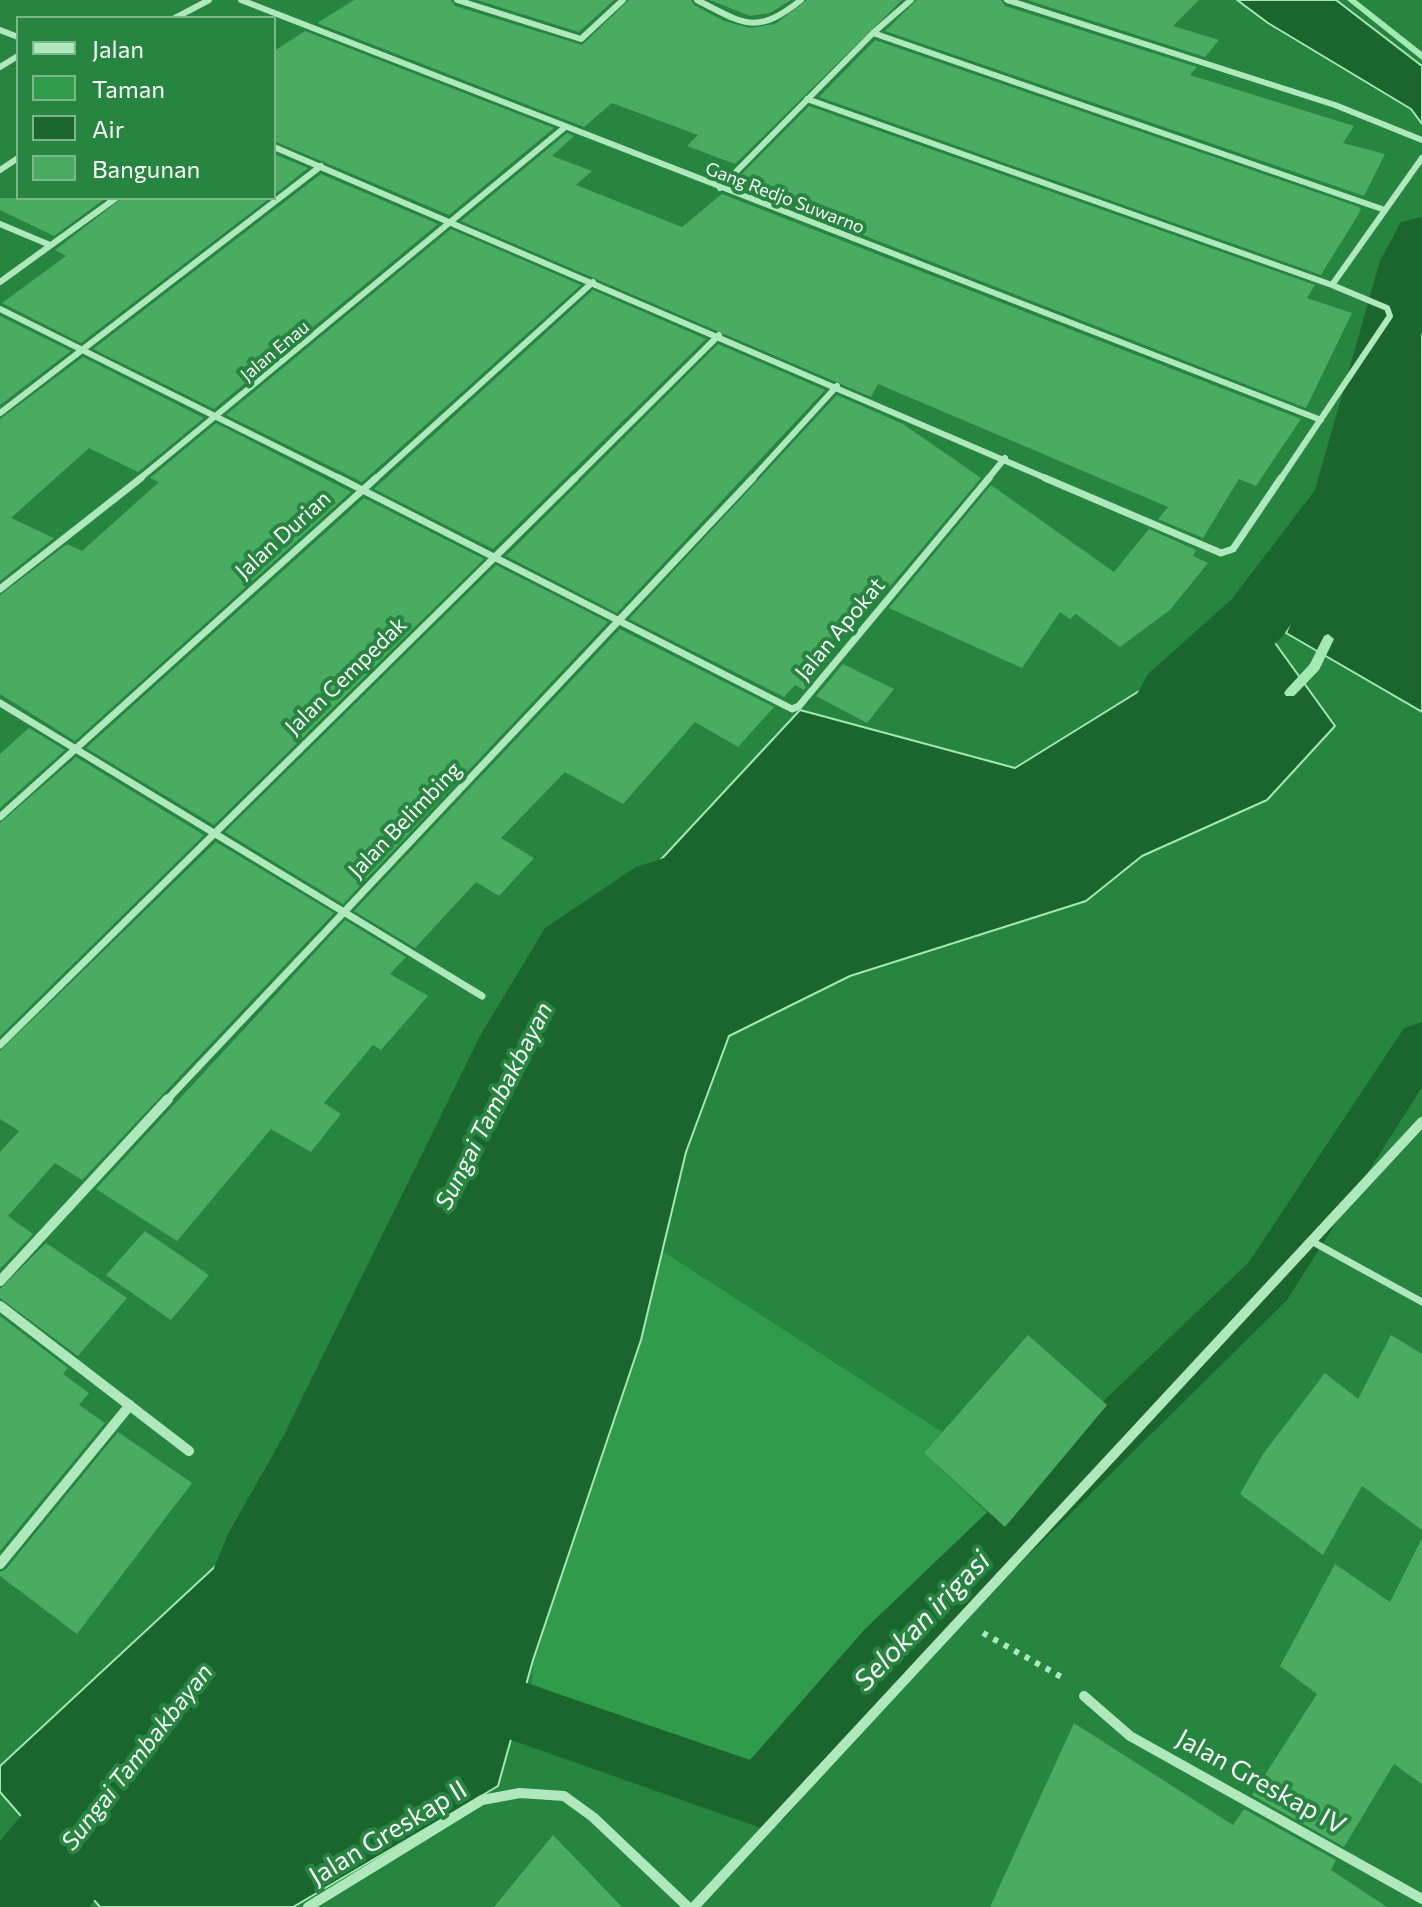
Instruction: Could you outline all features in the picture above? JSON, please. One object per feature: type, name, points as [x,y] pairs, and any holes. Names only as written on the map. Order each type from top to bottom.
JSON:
[{"type":"street","points":[[179,16],[209,0]]},
{"type":"street","name":"Gang Redjo Suwarno","points":[[241,0],[1321,420]]},
{"type":"street","points":[[457,0],[580,39],[623,0]]},
{"type":"street","points":[[697,0],[742,22],[759,26],[775,23],[801,0]]},
{"type":"street","points":[[720,188],[873,33],[911,0]]},
{"type":"street","points":[[1007,0],[1335,105],[1422,140]]},
{"type":"street","points":[[873,33],[1382,209]]},
{"type":"street","points":[[276,148],[719,335],[1221,553],[1233,549],[1391,312],[1332,285],[807,99]]},
{"type":"street","name":"Jalan Enau","points":[[0,589],[217,417],[564,128]]},
{"type":"street","points":[[1332,285],[1382,209],[1422,158]]},
{"type":"street","points":[[0,413],[321,166]]},
{"type":"street","points":[[0,282],[113,200]]},
{"type":"street","points":[[0,224],[50,245]]},
{"type":"street","name":"Jalan Durian","points":[[0,817],[361,488],[593,282]]},
{"type":"street","name":"Jalan Apokat","points":[[0,309],[495,555],[783,708],[799,706],[1005,458]]},
{"type":"street","name":"Jalan Cempedak","points":[[0,1045],[719,335]]},
{"type":"street","name":"Jalan Belimbing","points":[[0,1281],[341,912],[622,621],[837,386]]},
{"type":"street","points":[[0,703],[482,996]]},
{"type":"street","points":[[694,1907],[1422,1122]]},
{"type":"street","points":[[0,1306],[189,1451]]},
{"type":"street","points":[[0,1564],[130,1405]]},
{"type":"street","name":"Jalan Greskap IV","points":[[1084,1696],[1130,1736],[1266,1809],[1422,1899]]},
{"type":"street","name":"Jalan Greskap II","points":[[308,1907],[482,1800],[520,1793],[564,1796],[593,1817],[688,1907]]},
{"type":"lane","points":[[1313,1242],[1422,1302]]},
{"type":"path","points":[[960,1620],[1058,1674],[1084,1696]]},
{"type":"green space","points":[[662,1251],[942,1432],[924,1453],[1025,1549],[796,1797],[532,1684],[533,1660],[641,1340]]},
{"type":"water","points":[[1237,0],[1336,0],[1422,66],[1422,124],[1411,109],[1268,23]]},
{"type":"water","points":[[1422,288],[1422,712],[1286,633],[1416,318]]},
{"type":"water","points":[[1257,618],[1335,726],[1267,800],[1142,856],[1086,901],[850,976],[729,1036],[686,1152],[641,1340],[533,1660],[498,1786],[293,1907],[100,1907],[0,1792],[0,1766],[319,1470],[510,1063],[574,953],[800,710],[1015,768]]},
{"type":"building","points":[[354,0],[451,0],[455,6],[582,45],[629,0],[691,0],[694,5],[724,21],[750,28],[775,24],[807,0],[902,0],[735,164],[687,146],[698,135],[612,103],[584,127],[317,23]]},
{"type":"building","points":[[477,0],[614,0],[579,32]]},
{"type":"building","points":[[710,0],[791,0],[770,13],[750,16]]},
{"type":"building","points":[[917,0],[1001,0],[1005,6],[1197,67],[1190,75],[1354,126],[1343,143],[1385,154],[1364,196],[885,31]]},
{"type":"building","points":[[1027,0],[1199,0],[1173,26],[1219,40],[1205,57]]},
{"type":"building","points":[[305,31],[554,128],[449,215],[276,142],[276,50]]},
{"type":"building","points":[[875,40],[1361,210],[1321,275],[819,97]]},
{"type":"building","points":[[809,106],[1315,285],[1307,298],[1352,313],[1306,408],[732,184]]},
{"type":"building","points":[[567,133],[574,136],[552,156],[592,171],[576,185],[682,227],[722,194],[1301,419],[1256,486],[1239,479],[1203,538],[1158,519],[1168,507],[878,384],[871,397],[461,221]]},
{"type":"building","points":[[276,155],[308,168],[276,193]]},
{"type":"building","points":[[321,174],[438,224],[214,409],[93,349]]},
{"type":"building","points":[[0,198],[103,200],[54,236],[0,210]]},
{"type":"building","points":[[119,200],[267,200],[81,343],[2,303],[66,256],[55,250]]},
{"type":"building","points":[[451,229],[581,285],[362,482],[226,415]]},
{"type":"building","points":[[593,290],[706,339],[493,549],[374,489]]},
{"type":"building","points":[[0,316],[71,351],[0,405]]},
{"type":"building","points":[[718,344],[825,390],[617,613],[506,556]]},
{"type":"building","points":[[83,357],[204,418],[138,472],[89,448],[11,518],[54,538],[0,581],[0,419]]},
{"type":"building","points":[[837,395],[903,424],[981,478],[876,603],[865,598],[824,654],[831,657],[804,690],[795,685],[784,697],[629,619]]},
{"type":"building","points":[[216,423],[351,492],[75,741],[0,694],[0,595],[67,544],[82,551],[159,482],[150,478]]},
{"type":"building","points":[[991,485],[1114,572],[1149,529],[1196,550],[1193,556],[1208,563],[1170,610],[1120,647],[1076,614],[1070,619],[1060,612],[1022,668],[889,608]]},
{"type":"building","points":[[364,498],[484,559],[214,825],[86,748]]},
{"type":"building","points":[[496,565],[608,622],[343,904],[225,832]]},
{"type":"building","points":[[620,629],[774,707],[738,747],[695,722],[623,804],[565,772],[501,838],[534,858],[499,896],[476,882],[415,948],[354,911]]},
{"type":"building","points":[[843,664],[894,689],[867,723],[816,696]]},
{"type":"building","points":[[29,728],[65,750],[0,808],[0,754]]},
{"type":"building","points":[[76,757],[204,835],[0,1036],[0,823]]},
{"type":"building","points":[[216,842],[334,913],[82,1180],[55,1163],[8,1216],[33,1234],[0,1269],[0,1152],[19,1131],[0,1119],[0,1051]]},
{"type":"building","points":[[345,920],[406,957],[390,974],[428,996],[381,1050],[373,1045],[324,1103],[341,1114],[311,1152],[271,1129],[177,1241],[96,1189]]},
{"type":"building","points":[[145,1231],[209,1275],[171,1320],[106,1275]]},
{"type":"building","points":[[46,1243],[127,1298],[78,1356],[0,1298],[0,1289]]},
{"type":"building","points":[[0,1316],[68,1368],[63,1374],[89,1393],[79,1405],[105,1423],[0,1551]]},
{"type":"building","points":[[1028,1335],[1107,1405],[1005,1527],[924,1453]]},
{"type":"building","points":[[1391,1335],[1422,1354],[1422,1530],[1362,1486],[1323,1555],[1240,1494],[1263,1454],[1325,1373],[1358,1399]]},
{"type":"building","points":[[118,1432],[192,1483],[77,1634],[0,1576],[0,1572],[6,1569]]},
{"type":"building","points":[[1422,1538],[1422,1784],[1394,1764],[1344,1847],[1252,1795],[1317,1694],[1280,1666],[1335,1564],[1390,1602]]},
{"type":"building","points":[[1074,1723],[1233,1825],[1244,1809],[1336,1860],[1331,1870],[1387,1907],[990,1907]]},
{"type":"building","points":[[553,1835],[622,1907],[494,1907]]},
{"type":"waterway","points":[[1351,0],[1422,57]]},
{"type":"waterway","name":"Sungai Tambakbayan","points":[[1174,694],[1257,618],[1347,496],[1410,261],[1422,235]]},
{"type":"waterway","points":[[1290,693],[1315,667],[1328,639]]},
{"type":"waterway","name":"Sungai Tambakbayan","points":[[265,1568],[319,1470],[510,1063],[574,953],[664,891]]},
{"type":"waterway","name":"Selokan irigasi","points":[[458,1704],[483,1699],[761,1796],[887,1651],[1268,1281],[1422,1044]]},
{"type":"waterway","name":"Sungai Tambakbayan","points":[[18,1907],[128,1771]]}]
